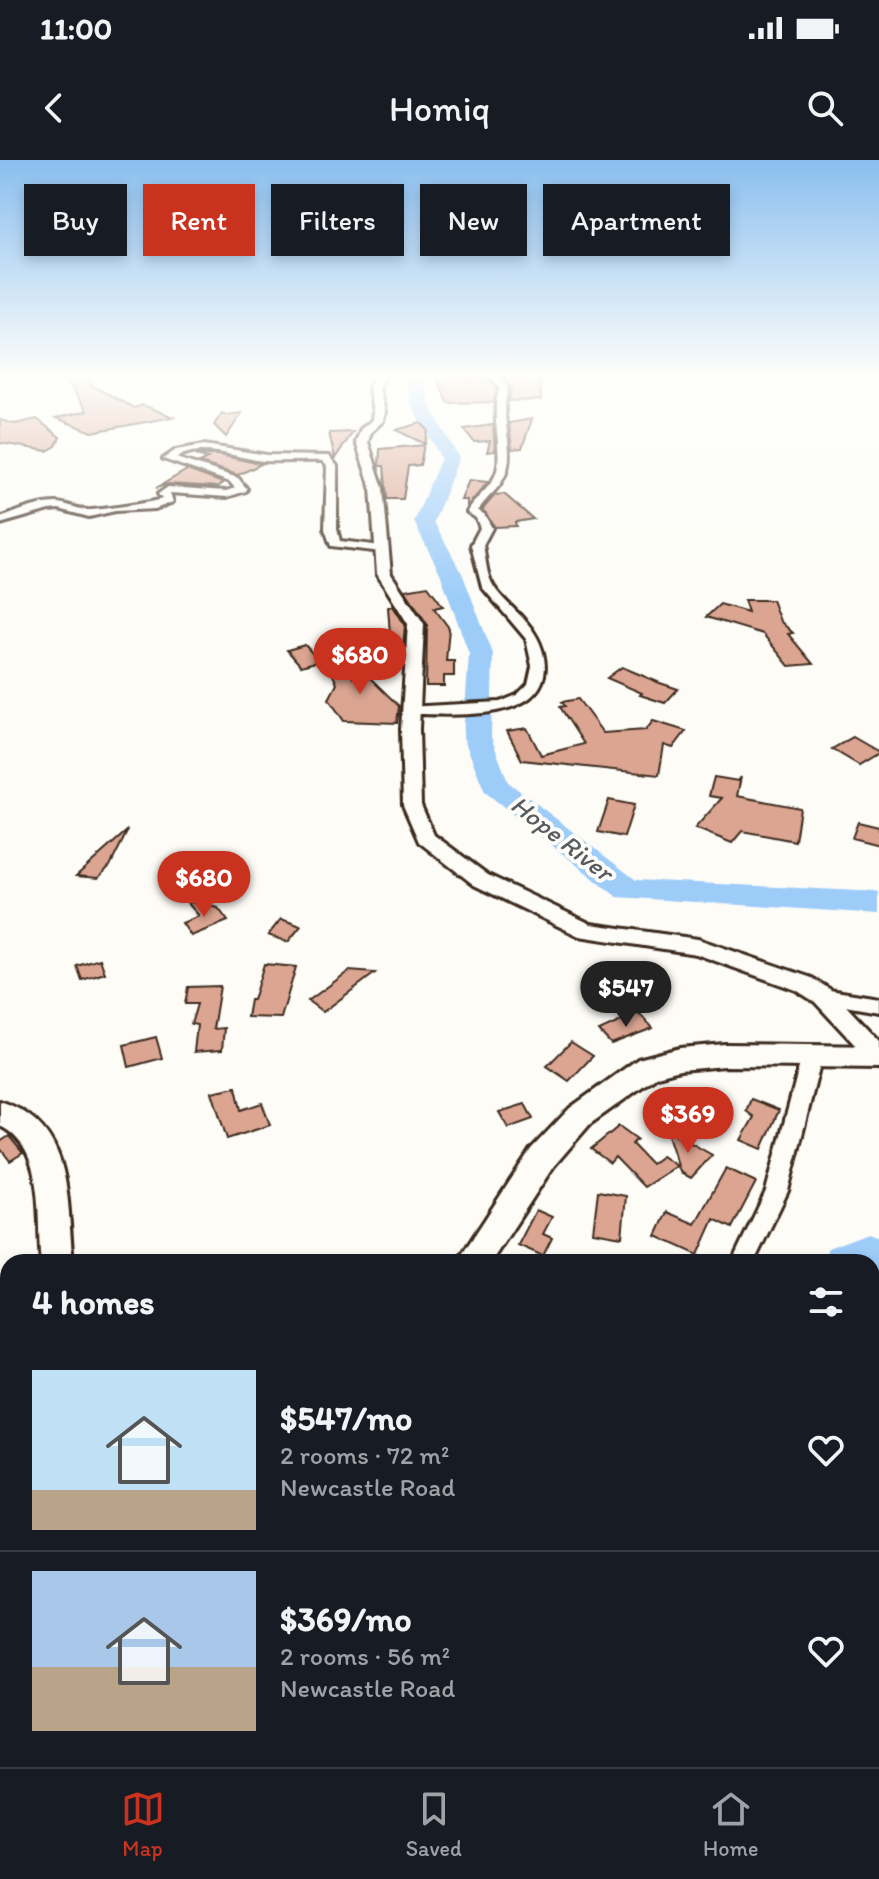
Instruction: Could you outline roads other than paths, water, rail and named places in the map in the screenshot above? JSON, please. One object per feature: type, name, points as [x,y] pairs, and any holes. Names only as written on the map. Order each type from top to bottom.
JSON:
[{"type":"main road","points":[[478,1254],[516,1192],[570,1126],[601,1099],[648,1067],[680,1059],[725,1055],[878,1056]]},
{"type":"main road","points":[[0,1113],[24,1124],[36,1135],[52,1190],[56,1254]]},
{"type":"street","points":[[0,521],[48,507],[59,506],[89,514],[115,508],[155,506],[169,500],[163,494],[168,490],[216,494],[242,489],[234,480],[168,459],[187,451],[219,449],[263,458],[325,458],[332,466],[331,529],[335,544],[382,549]]},
{"type":"street","points":[[364,449],[377,488],[384,574],[416,624],[411,710],[412,805],[426,838],[481,880],[587,931],[698,947],[804,984],[823,996],[878,1056]]},
{"type":"street","points":[[411,710],[499,708],[533,691],[538,679],[532,638],[487,585],[477,545],[486,528],[480,516],[472,512],[480,498],[493,490],[503,467],[502,449]]},
{"type":"street","points":[[823,996],[879,1005]]},
{"type":"street","points":[[747,1254],[777,1191],[812,1056]]},
{"type":"waterway","name":"Hope River","points":[[445,449],[450,458],[424,522],[451,573],[481,654],[477,737],[495,786],[628,890],[879,903]]},
{"type":"waterway","points":[[863,1254],[874,1254]]}]
